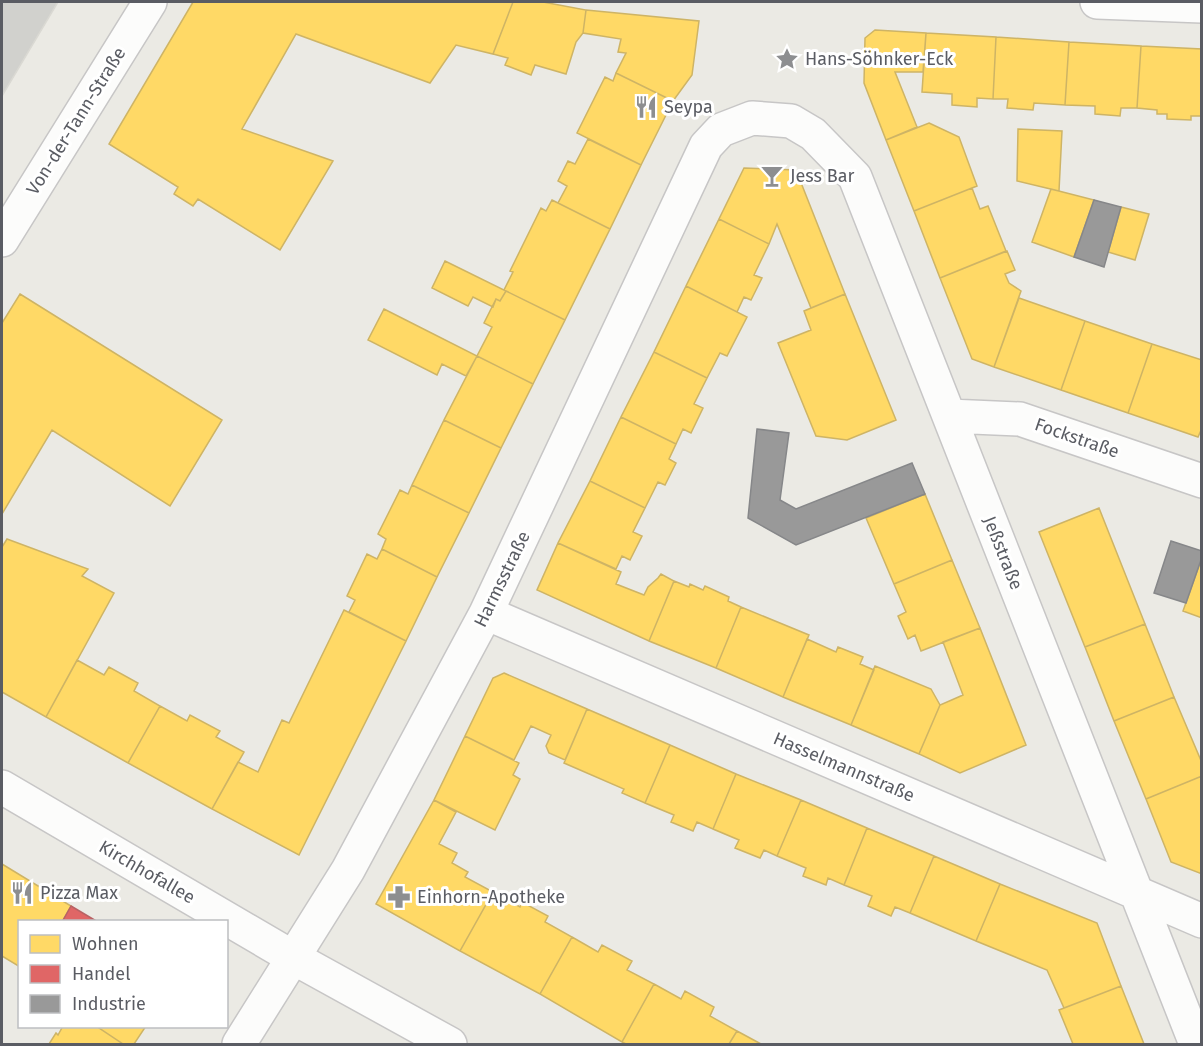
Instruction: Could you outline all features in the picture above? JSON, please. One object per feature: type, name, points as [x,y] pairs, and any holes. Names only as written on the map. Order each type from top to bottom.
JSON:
[{"type":"street","name":"Von-der-Tann-Straße","points":[[2,240],[150,2]]},
{"type":"street","points":[[1097,2],[1192,4]]},
{"type":"street","name":"Jeßstraße","points":[[752,118],[791,122],[813,134],[855,177],[1196,1044]]},
{"type":"street","name":"Harmsstraße","points":[[239,1044],[348,870],[486,613],[706,146],[721,130],[752,118]]},
{"type":"street","name":"Fockstraße","points":[[949,416],[1020,419],[1202,481]]},
{"type":"street","name":"Hasselmannstraße","points":[[486,613],[1202,921]]},
{"type":"street","name":"Kirchhofallee","points":[[2,788],[294,958],[450,1044]]},
{"type":"building: Wohnen","points":[[193,2],[513,2],[493,54],[456,45],[430,83],[296,34],[242,129],[333,161],[280,250],[198,199],[193,206],[174,194],[178,187],[109,144]]},
{"type":"building: Wohnen","points":[[513,2],[543,2],[586,10],[583,33],[576,42],[566,74],[535,65],[531,75],[505,65],[508,58],[493,54]]},
{"type":"building: Wohnen","points":[[586,10],[699,21],[692,75],[673,101],[616,73],[626,53],[618,52],[621,39],[583,33]]},
{"type":"building: Wohnen","points":[[875,30],[926,33],[923,72],[895,72],[917,127],[886,140],[864,83],[865,38]]},
{"type":"building: Wohnen","points":[[926,33],[996,37],[993,99],[977,98],[977,107],[952,105],[952,94],[922,92]]},
{"type":"building: Wohnen","points":[[996,37],[1069,42],[1065,105],[1034,103],[1033,110],[1007,108],[1008,99],[993,99]]},
{"type":"building: Wohnen","points":[[1069,42],[1141,46],[1137,108],[1121,108],[1120,116],[1095,114],[1095,106],[1065,105]]},
{"type":"building: Wohnen","points":[[1141,46],[1202,49],[1202,116],[1191,116],[1191,120],[1167,119],[1167,114],[1157,114],[1157,110],[1137,108]]},
{"type":"building: Wohnen","points":[[616,73],[673,101],[641,165],[577,133],[605,77],[613,81]]},
{"type":"building: Wohnen","points":[[929,123],[959,137],[977,186],[914,211],[886,140]]},
{"type":"building: Wohnen","points":[[1018,129],[1062,131],[1059,191],[1017,181]]},
{"type":"building: Wohnen","points":[[588,139],[641,165],[610,229],[558,203],[567,186],[558,181],[568,161],[575,164]]},
{"type":"building: Wohnen","points":[[744,168],[796,170],[845,294],[811,308],[777,224],[769,244],[719,219]]},
{"type":"building: Wohnen","points":[[972,188],[980,209],[988,206],[1006,251],[940,278],[914,211]]},
{"type":"building: Wohnen","points":[[1051,189],[1094,200],[1074,257],[1032,242]]},
{"type":"building: Wohnen","points":[[552,200],[610,229],[565,320],[504,290],[513,272],[510,271],[541,208],[546,211]]},
{"type":"building: Wohnen","points":[[1121,207],[1149,214],[1135,260],[1108,252]]},
{"type":"building: Wohnen","points":[[719,219],[769,244],[754,275],[762,278],[751,300],[744,297],[737,312],[686,286]]},
{"type":"building: Wohnen","points":[[1007,251],[1015,270],[1005,274],[1009,283],[1021,291],[994,367],[972,359],[940,278]]},
{"type":"building: Wohnen","points":[[445,261],[506,291],[500,301],[496,299],[493,307],[473,297],[468,306],[432,288]]},
{"type":"building: Wohnen","points":[[686,286],[747,317],[727,356],[720,353],[707,378],[654,352]]},
{"type":"building: Wohnen","points":[[506,291],[565,320],[533,384],[477,356],[492,327],[484,323],[496,299],[500,301]]},
{"type":"building: Wohnen","points":[[20,294],[222,420],[170,506],[52,430],[2,514],[2,323]]},
{"type":"building: Wohnen","points":[[845,294],[896,420],[847,440],[816,436],[778,343],[811,330],[804,311]]},
{"type":"building: Wohnen","points":[[1019,298],[1085,321],[1061,390],[994,367]]},
{"type":"building: Wohnen","points":[[384,309],[477,356],[466,376],[442,364],[437,375],[368,340]]},
{"type":"building: Wohnen","points":[[1085,321],[1152,344],[1128,413],[1061,390]]},
{"type":"building: Wohnen","points":[[1152,344],[1202,360],[1202,428],[1198,437],[1128,413]]},
{"type":"building: Wohnen","points":[[654,352],[707,378],[694,404],[703,408],[691,433],[683,429],[676,444],[621,417]]},
{"type":"building: Wohnen","points":[[477,356],[533,384],[501,448],[444,420]]},
{"type":"building: Wohnen","points":[[621,417],[676,444],[669,459],[676,463],[665,485],[658,482],[645,508],[590,481]]},
{"type":"building: Wohnen","points":[[444,420],[501,448],[469,513],[412,485]]},
{"type":"building: Wohnen","points":[[590,481],[645,508],[633,532],[642,536],[630,560],[622,556],[616,569],[558,543]]},
{"type":"building: Wohnen","points":[[412,485],[469,513],[437,577],[382,549],[386,539],[378,534],[400,490],[408,494]]},
{"type":"building: Wohnen","points":[[925,494],[952,560],[894,584],[866,518]]},
{"type":"building: Wohnen","points":[[1099,508],[1145,624],[1085,647],[1039,532]]},
{"type":"building: Wohnen","points":[[7,539],[88,569],[82,576],[114,593],[46,717],[2,692],[2,547]]},
{"type":"building: Wohnen","points":[[558,543],[621,572],[616,584],[644,595],[648,587],[661,574],[674,581],[649,641],[537,590]]},
{"type":"building: Wohnen","points":[[382,549],[437,577],[406,641],[349,612],[355,600],[347,596],[367,554],[377,559]]},
{"type":"building: Wohnen","points":[[1202,557],[1202,618],[1183,611]]},
{"type":"building: Wohnen","points":[[952,560],[980,628],[921,651],[915,635],[908,639],[898,616],[906,612],[894,584]]},
{"type":"building: Wohnen","points":[[674,581],[689,587],[690,584],[703,590],[705,586],[729,597],[728,601],[741,607],[716,668],[649,641]]},
{"type":"building: Wohnen","points":[[741,607],[809,635],[783,697],[716,668]]},
{"type":"building: Wohnen","points":[[344,610],[406,641],[299,855],[212,809],[238,762],[258,772],[282,720],[289,723]]},
{"type":"building: Wohnen","points":[[1145,624],[1174,697],[1114,721],[1085,647]]},
{"type":"building: Wohnen","points":[[980,628],[1026,745],[960,773],[919,754],[940,705],[963,695],[943,642]]},
{"type":"building: Wohnen","points":[[807,639],[836,652],[838,647],[863,657],[860,664],[874,670],[851,725],[783,697]]},
{"type":"building: Wohnen","points":[[77,660],[104,675],[109,667],[138,683],[134,691],[160,706],[128,763],[46,717]]},
{"type":"building: Wohnen","points":[[875,666],[931,689],[940,705],[919,754],[851,725]]},
{"type":"building: Wohnen","points":[[504,673],[587,709],[565,760],[549,753],[546,746],[551,735],[531,726],[514,760],[465,736],[493,678]]},
{"type":"building: Wohnen","points":[[1174,697],[1202,763],[1202,776],[1146,799],[1114,721]]},
{"type":"building: Wohnen","points":[[160,706],[187,721],[190,715],[220,731],[216,737],[244,752],[212,809],[128,763]]},
{"type":"building: Wohnen","points":[[587,709],[670,745],[645,803],[622,793],[624,789],[564,763]]},
{"type":"building: Wohnen","points":[[465,736],[519,763],[513,775],[520,779],[495,830],[434,800]]},
{"type":"building: Wohnen","points":[[670,745],[736,774],[713,829],[697,822],[693,831],[671,822],[674,815],[645,803]]},
{"type":"building: Wohnen","points":[[736,774],[801,800],[777,856],[764,850],[760,858],[735,848],[739,840],[713,829]]},
{"type":"building: Wohnen","points":[[1202,776],[1202,874],[1171,862],[1146,799]]},
{"type":"building: Wohnen","points":[[434,800],[456,812],[439,844],[457,853],[452,863],[468,872],[465,877],[493,892],[460,951],[376,904]]},
{"type":"building: Wohnen","points":[[801,800],[867,828],[844,885],[828,878],[826,885],[803,876],[806,868],[777,856]]},
{"type":"building: Wohnen","points":[[867,828],[934,856],[910,913],[895,907],[891,916],[868,906],[872,896],[844,885]]},
{"type":"building: Wohnen","points":[[934,856],[1000,884],[976,941],[910,913]]},
{"type":"building: Wohnen","points":[[2,864],[71,906],[63,920],[18,920],[18,966],[2,956]]},
{"type":"building: Wohnen","points":[[1000,884],[1097,923],[1121,986],[1064,1008],[1047,970],[976,941]]},
{"type":"building: Wohnen","points":[[493,892],[520,907],[522,902],[548,916],[545,922],[572,937],[540,994],[460,951]]},
{"type":"building: Wohnen","points":[[572,937],[598,952],[602,945],[632,961],[627,970],[654,984],[622,1042],[540,994]]},
{"type":"building: Wohnen","points":[[654,984],[681,999],[685,991],[714,1007],[710,1016],[737,1031],[729,1044],[626,1044],[622,1042]]},
{"type":"building: Wohnen","points":[[1121,986],[1144,1044],[1073,1044],[1059,1010]]},
{"type":"building: Wohnen","points":[[62,1028],[99,1028],[123,1044],[49,1044],[56,1033],[58,1035]]},
{"type":"building: Wohnen","points":[[99,1028],[145,1028],[134,1044],[123,1044]]},
{"type":"building: Wohnen","points":[[737,1031],[761,1044],[729,1044]]},
{"type":"building: Handel","points":[[71,906],[95,920],[63,920]]},
{"type":"building: Industrie","points":[[1094,200],[1121,207],[1104,267],[1074,257]]},
{"type":"building: Industrie","points":[[757,429],[789,433],[780,500],[796,509],[912,463],[925,494],[796,545],[748,518]]},
{"type":"building: Industrie","points":[[1171,541],[1202,551],[1186,603],[1154,593]]},
{"type":"building: Sonstige","points":[[2,2],[58,2],[2,96]]},
{"type":"place","name":"Hans-Söhnker-Eck","points":[[787,59]]},
{"type":"place","name":"Seypa","points":[[646,107]]},
{"type":"place","name":"Jess Bar","points":[[772,176]]},
{"type":"place","name":"Pizza Max","points":[[22,893]]},
{"type":"place","name":"Einhorn-Apotheke","points":[[399,897]]}]
